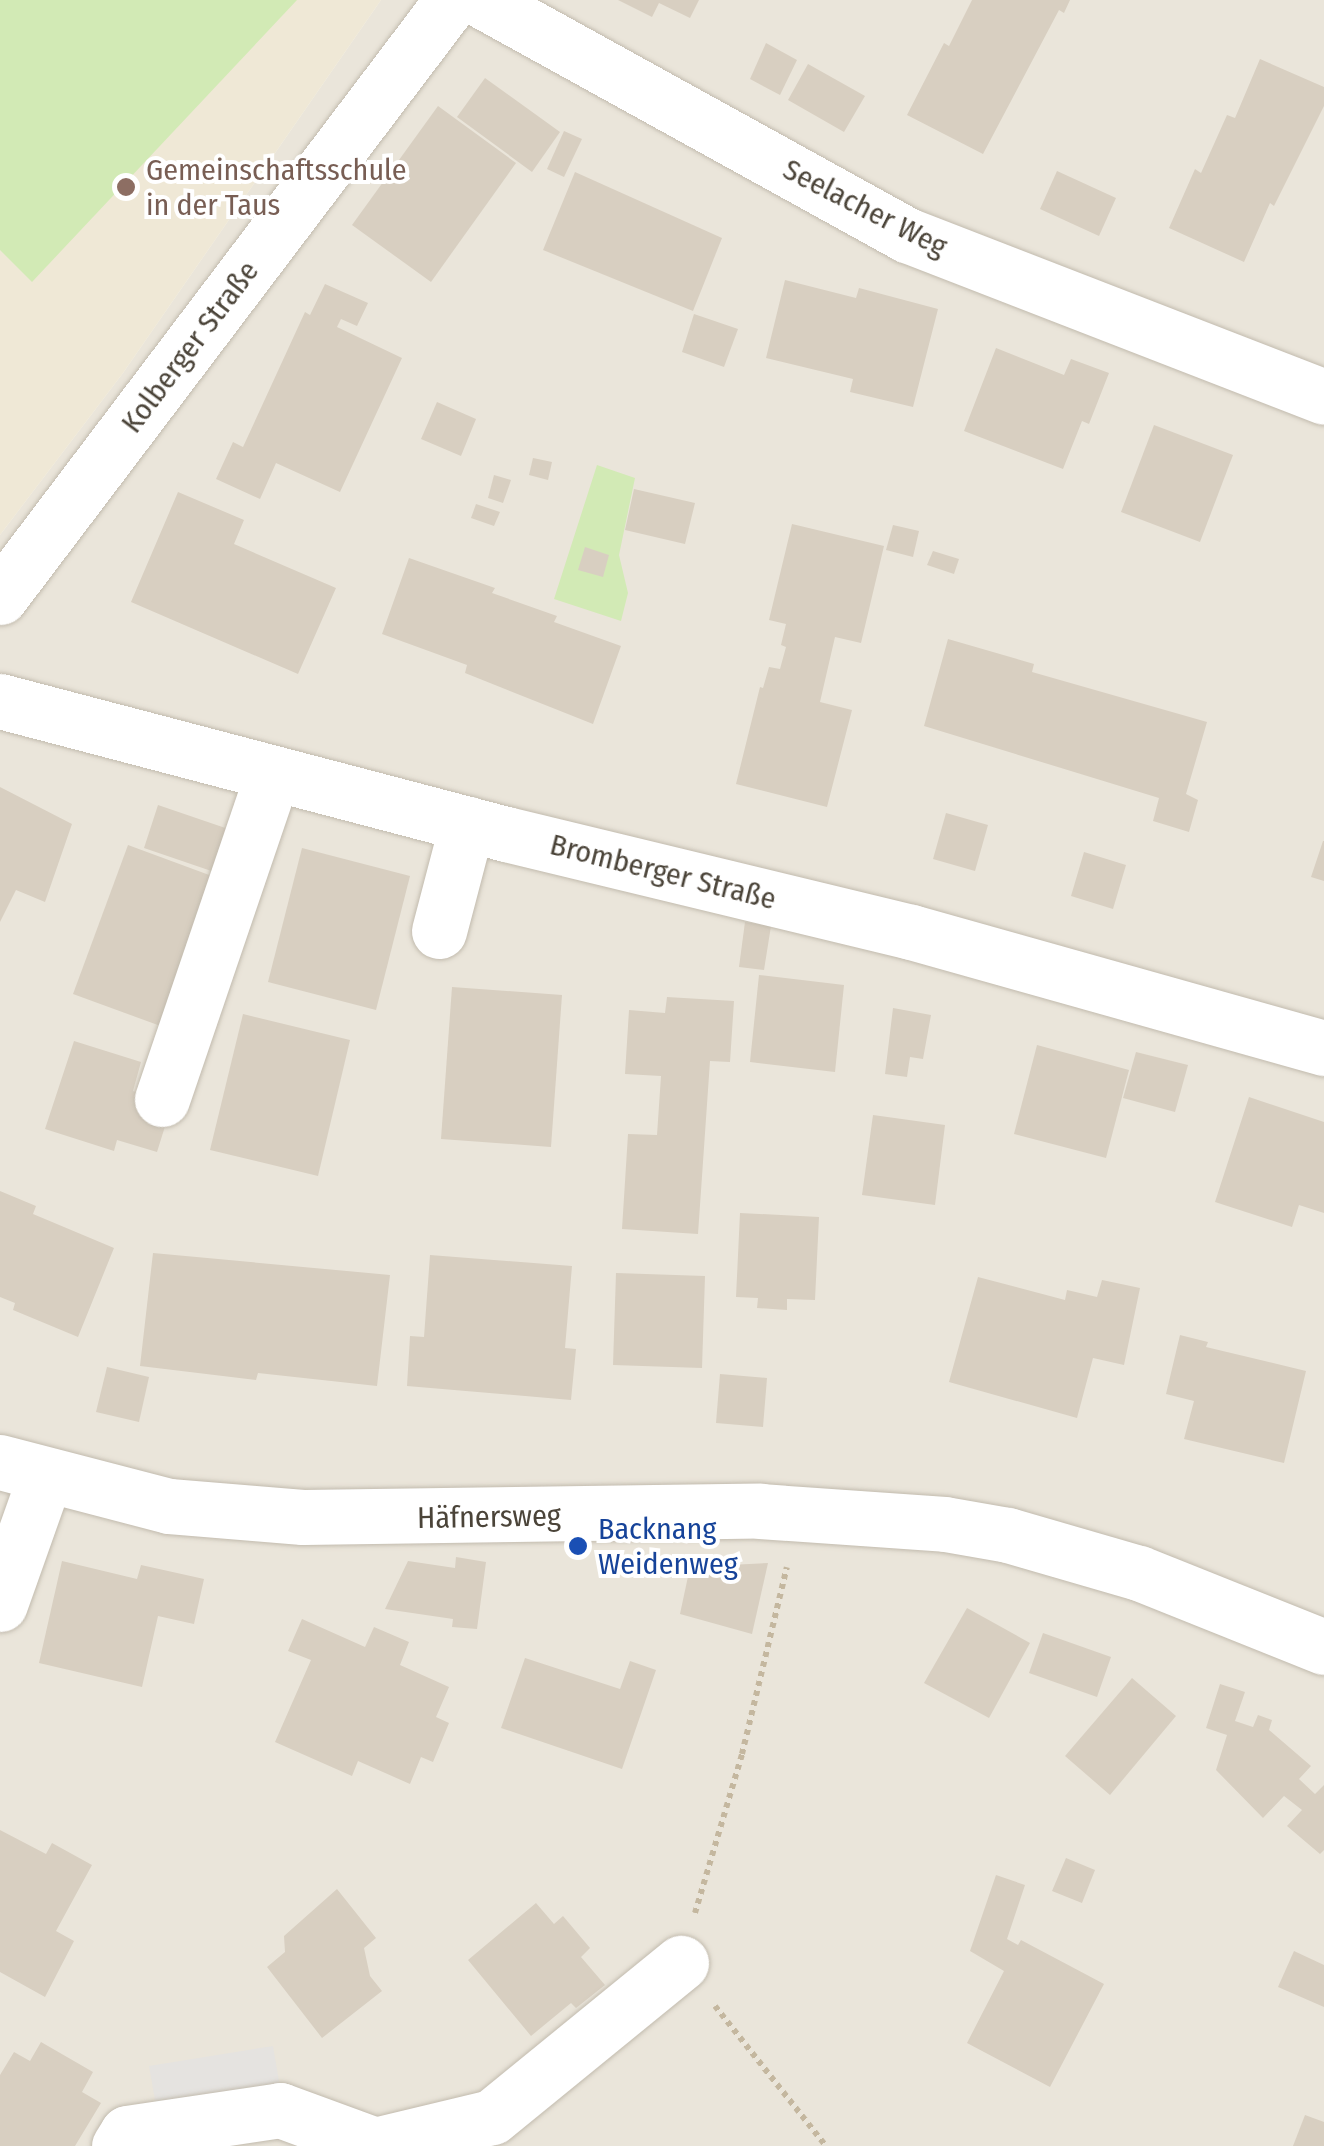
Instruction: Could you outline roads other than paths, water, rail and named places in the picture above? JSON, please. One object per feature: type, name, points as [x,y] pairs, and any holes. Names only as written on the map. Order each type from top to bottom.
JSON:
[{"type":"street","name":"Kolberger Straße","points":[[0,597],[452,0]]},
{"type":"street","name":"Seelacher Weg","points":[[481,0],[907,236],[1324,398]]},
{"type":"street","name":"Bromberger Straße","points":[[0,701],[466,824],[911,932],[1324,1048]]},
{"type":"street","points":[[162,1098],[273,772]]},
{"type":"street","points":[[439,931],[466,824]]},
{"type":"street","points":[[0,1604],[22,1470]]},
{"type":"street","name":"Häfnersweg","points":[[22,1470],[169,1506],[303,1518],[796,1512],[945,1524],[1008,1535],[1139,1574],[1324,1647]]},
{"type":"street","points":[[120,2146],[127,2133],[224,2107],[280,2110],[375,2145],[492,2117],[680,1963]]},
{"type":"place","name":"Gemeinschaftsschule in der Taus","points":[[126,187]]},
{"type":"place","name":"Backnang Weidenweg","points":[[578,1546]]}]
